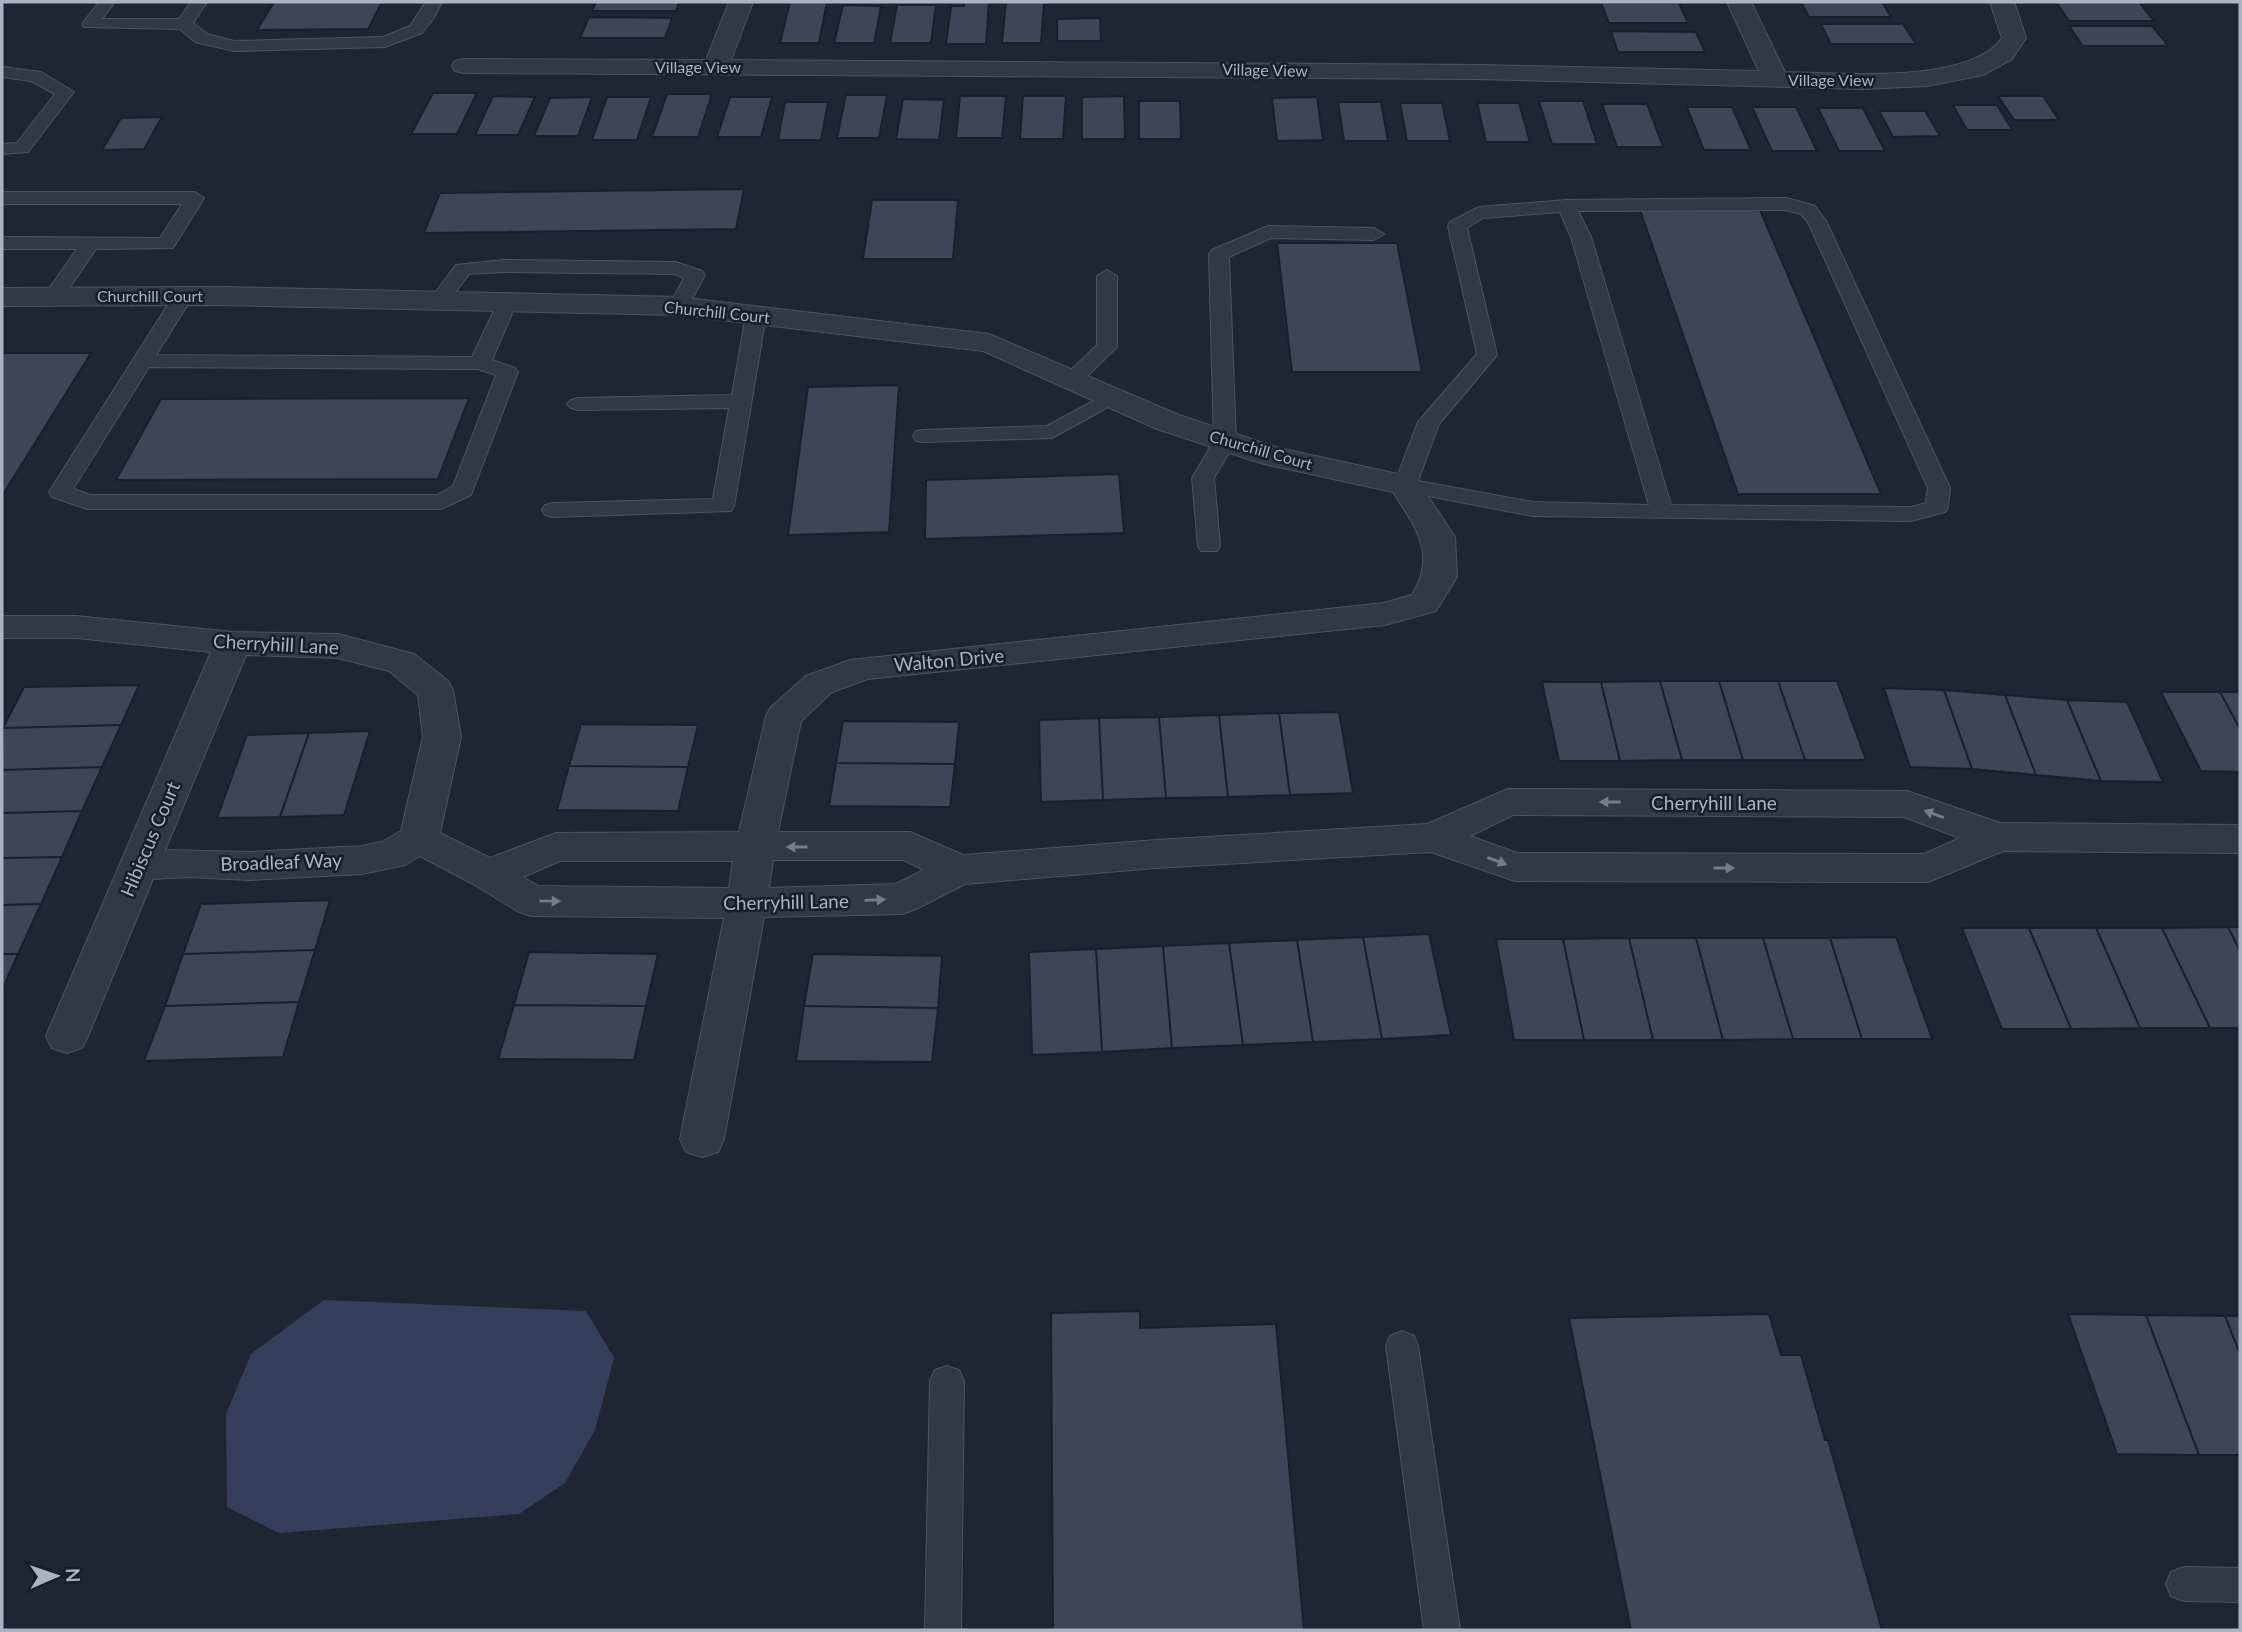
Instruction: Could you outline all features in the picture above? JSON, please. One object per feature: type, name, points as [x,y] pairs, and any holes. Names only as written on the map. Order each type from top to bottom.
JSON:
[{"type":"street","points":[[716,67],[741,2]]},
{"type":"street","points":[[1739,2],[1776,80]]},
{"type":"street","name":"Village View","points":[[464,66],[1450,71],[1776,80],[1927,78],[1974,70],[2003,54],[2014,38],[2002,2]]},
{"type":"street","name":"Churchill Court","points":[[2,297],[183,296],[679,306],[989,343],[1168,422],[1271,456],[1405,485]]},
{"type":"street","name":"Walton Drive","points":[[702,1139],[747,903],[755,847],[784,716],[819,684],[863,668],[1385,614],[1424,603],[1440,577],[1438,537],[1405,485]]},
{"type":"street","name":"Cherryhill Lane","points":[[2,627],[76,627],[233,643],[338,646],[401,662],[435,690],[442,737],[419,838],[531,901],[747,903],[902,899],[958,870],[1157,854],[1433,838],[1508,802],[1907,804],[1998,837],[2240,839]]},
{"type":"street","name":"Hibiscus Court","points":[[67,1036],[233,643]]},
{"type":"street","name":"Cherryhill Lane","points":[[1433,838],[1515,867],[1928,868],[1998,837]]},
{"type":"street","name":"Broadleaf Way","points":[[139,866],[188,863],[249,866],[362,860],[391,855],[419,838]]},
{"type":"street","points":[[489,875],[556,847],[910,846],[958,870]]},
{"type":"lane","points":[[107,2],[90,24],[184,24],[201,38],[234,46],[385,42],[409,34],[424,24],[434,2]]},
{"type":"lane","points":[[184,24],[199,2]]},
{"type":"lane","points":[[2,72],[35,76],[65,92],[22,148],[2,149]]},
{"type":"lane","points":[[2,198],[195,198],[166,244],[2,243]]},
{"type":"lane","points":[[1787,204],[1808,210],[1817,221],[1939,488],[1937,508],[1911,514],[1533,509],[1405,485],[1429,422],[1487,355],[1457,226],[1479,213],[1566,206],[1787,204]]},
{"type":"lane","points":[[1566,206],[1581,237],[1662,512]]},
{"type":"lane","points":[[1209,546],[1203,478],[1225,441],[1219,254],[1268,232],[1374,234]]},
{"type":"lane","points":[[54,296],[90,244]]},
{"type":"lane","points":[[439,301],[464,269],[504,266],[676,268],[695,275],[679,306]]},
{"type":"lane","points":[[1072,380],[1107,347],[1107,276]]},
{"type":"lane","points":[[142,361],[480,363],[508,372],[463,490],[441,502],[87,502],[60,492],[142,361],[183,296]]},
{"type":"lane","points":[[480,363],[507,302]]},
{"type":"lane","points":[[553,510],[723,506],[756,315]]},
{"type":"lane","points":[[924,436],[1052,432],[1112,397]]},
{"type":"lane","points":[[578,404],[741,401]]},
{"type":"lane","points":[[1402,1346],[1442,1630]]},
{"type":"lane","points":[[943,1630],[947,1381]]},
{"type":"lane","points":[[2184,1584],[2240,1585]]},
{"type":"water","points":[[324,1300],[586,1311],[614,1358],[595,1430],[565,1483],[519,1514],[279,1533],[227,1507],[226,1414],[251,1354]]},
{"type":"building","points":[[274,2],[382,2],[368,29],[257,30]]},
{"type":"building","points":[[596,2],[679,2],[676,11],[592,11]]},
{"type":"building","points":[[790,2],[827,2],[819,43],[780,43]]},
{"type":"building","points":[[964,2],[989,2],[986,44],[946,44],[951,6],[964,6]]},
{"type":"building","points":[[1006,2],[1044,2],[1041,43],[1002,43]]},
{"type":"building","points":[[1801,2],[1882,2],[1891,17],[1809,17]]},
{"type":"building","points":[[2056,2],[2139,2],[2154,21],[2069,21]]},
{"type":"building","points":[[1601,3],[1679,3],[1688,23],[1609,23]]},
{"type":"building","points":[[843,5],[881,6],[874,43],[834,43]]},
{"type":"building","points":[[897,5],[936,5],[931,43],[890,43]]},
{"type":"building","points":[[589,17],[672,18],[665,38],[580,38]]},
{"type":"building","points":[[1100,18],[1101,41],[1057,41],[1057,19]]},
{"type":"building","points":[[1821,24],[1903,24],[1916,44],[1831,44]]},
{"type":"building","points":[[2069,26],[2152,26],[2168,46],[2083,46]]},
{"type":"building","points":[[1611,31],[1696,32],[1705,52],[1618,52]]},
{"type":"building","points":[[433,93],[477,93],[457,134],[411,134]]},
{"type":"building","points":[[667,94],[712,94],[698,137],[652,137]]},
{"type":"building","points":[[846,95],[887,95],[879,138],[837,138]]},
{"type":"building","points":[[493,96],[535,97],[518,135],[475,135]]},
{"type":"building","points":[[960,96],[1006,96],[1002,138],[956,138]]},
{"type":"building","points":[[1023,96],[1066,96],[1063,139],[1020,139]]},
{"type":"building","points":[[1124,96],[1125,139],[1082,139],[1082,97]]},
{"type":"building","points":[[1998,96],[2043,96],[2059,120],[2014,120]]},
{"type":"building","points":[[592,97],[578,136],[534,136],[550,98]]},
{"type":"building","points":[[607,97],[651,97],[637,140],[592,140]]},
{"type":"building","points":[[730,97],[772,97],[761,137],[717,137]]},
{"type":"building","points":[[1317,97],[1323,140],[1277,141],[1272,98]]},
{"type":"building","points":[[903,99],[944,100],[939,140],[896,139]]},
{"type":"building","points":[[1139,101],[1180,101],[1181,139],[1139,139]]},
{"type":"building","points":[[1539,101],[1583,101],[1597,144],[1552,144]]},
{"type":"building","points":[[785,102],[828,102],[821,140],[778,140]]},
{"type":"building","points":[[1338,102],[1381,102],[1388,141],[1344,141]]},
{"type":"building","points":[[1400,103],[1442,103],[1450,141],[1407,141]]},
{"type":"building","points":[[1477,103],[1519,103],[1530,142],[1486,142]]},
{"type":"building","points":[[1602,104],[1647,104],[1663,147],[1617,147]]},
{"type":"building","points":[[1953,105],[1997,105],[2012,130],[1967,130]]},
{"type":"building","points":[[1687,107],[1732,107],[1751,150],[1704,150]]},
{"type":"building","points":[[1752,107],[1796,107],[1817,151],[1772,151]]},
{"type":"building","points":[[1818,108],[1863,108],[1885,151],[1839,151]]},
{"type":"building","points":[[1879,111],[1925,111],[1940,136],[1893,137]]},
{"type":"building","points":[[162,117],[144,149],[102,150],[121,118]]},
{"type":"building","points":[[744,189],[736,229],[424,233],[440,193]]},
{"type":"building","points":[[872,200],[958,200],[953,259],[863,259]]},
{"type":"building","points":[[1640,210],[1760,210],[1881,494],[1738,494]]},
{"type":"building","points":[[1277,243],[1397,243],[1422,372],[1292,372]]},
{"type":"building","points":[[2,353],[91,353],[2,496]]},
{"type":"building","points":[[899,385],[889,532],[788,535],[808,387]]},
{"type":"building","points":[[469,398],[438,479],[116,480],[161,399]]},
{"type":"building","points":[[1119,474],[1124,533],[925,539],[926,480]]},
{"type":"building","points":[[1660,681],[1682,760],[1620,761],[1601,682]]},
{"type":"building","points":[[1660,681],[1719,681],[1743,760],[1682,760]]},
{"type":"building","points":[[1719,681],[1778,681],[1805,760],[1743,760]]},
{"type":"building","points":[[1778,681],[1837,681],[1866,760],[1805,760]]},
{"type":"building","points":[[1542,682],[1601,682],[1620,761],[1559,761]]},
{"type":"building","points":[[139,685],[121,725],[3,728],[24,687]]},
{"type":"building","points":[[1884,688],[1944,690],[1972,769],[1910,767]]},
{"type":"building","points":[[1944,690],[2005,695],[2036,775],[1972,769]]},
{"type":"building","points":[[2161,692],[2220,692],[2240,729],[2240,772],[2201,771]]},
{"type":"building","points":[[2220,692],[2240,692],[2240,729]]},
{"type":"building","points":[[2005,695],[2067,700],[2101,781],[2036,775]]},
{"type":"building","points":[[2067,700],[2127,702],[2163,782],[2101,781]]},
{"type":"building","points":[[1339,712],[1353,793],[1290,795],[1279,713]]},
{"type":"building","points":[[1279,713],[1290,795],[1228,797],[1219,715]]},
{"type":"building","points":[[1219,715],[1228,797],[1166,798],[1159,717]]},
{"type":"building","points":[[1159,717],[1166,798],[1103,800],[1099,718]]},
{"type":"building","points":[[1099,718],[1103,800],[1041,802],[1039,720]]},
{"type":"building","points":[[843,721],[959,722],[955,764],[836,763]]},
{"type":"building","points":[[581,724],[698,725],[688,767],[569,766]]},
{"type":"building","points":[[121,725],[102,767],[2,770],[3,728]]},
{"type":"building","points":[[370,731],[344,815],[280,817],[309,733]]},
{"type":"building","points":[[309,733],[280,817],[217,818],[247,735]]},
{"type":"building","points":[[836,763],[955,764],[950,807],[829,806]]},
{"type":"building","points":[[569,766],[688,767],[678,811],[557,810]]},
{"type":"building","points":[[102,767],[82,811],[2,813],[2,770]]},
{"type":"building","points":[[82,811],[62,857],[2,858],[2,813]]},
{"type":"building","points":[[62,857],[41,904],[2,905],[2,858]]},
{"type":"building","points":[[330,900],[315,950],[183,954],[201,904]]},
{"type":"building","points":[[41,904],[18,954],[2,954],[2,905]]},
{"type":"building","points":[[2228,927],[2240,927],[2240,951]]},
{"type":"building","points":[[2228,927],[2240,951],[2240,1028],[2210,1028],[2162,928]]},
{"type":"building","points":[[1962,928],[2029,928],[2071,1029],[2002,1029]]},
{"type":"building","points":[[2029,928],[2096,928],[2140,1028],[2071,1029]]},
{"type":"building","points":[[2096,928],[2162,928],[2210,1028],[2140,1028]]},
{"type":"building","points":[[1429,934],[1451,1035],[1382,1039],[1363,937]]},
{"type":"building","points":[[1363,937],[1382,1039],[1313,1042],[1297,940]]},
{"type":"building","points":[[1896,937],[1932,1039],[1862,1039],[1830,938]]},
{"type":"building","points":[[1629,938],[1696,938],[1723,1040],[1653,1040]]},
{"type":"building","points":[[1629,938],[1653,1040],[1584,1040],[1563,939]]},
{"type":"building","points":[[1696,938],[1763,938],[1793,1039],[1723,1040]]},
{"type":"building","points":[[1763,938],[1830,938],[1862,1039],[1793,1039]]},
{"type":"building","points":[[1496,939],[1563,939],[1584,1040],[1514,1040]]},
{"type":"building","points":[[1297,940],[1313,1042],[1243,1045],[1229,943]]},
{"type":"building","points":[[1229,943],[1243,1045],[1172,1048],[1163,946]]},
{"type":"building","points":[[1163,946],[1172,1048],[1102,1052],[1096,949]]},
{"type":"building","points":[[1096,949],[1102,1052],[1032,1055],[1029,952]]},
{"type":"building","points":[[315,950],[299,1002],[165,1006],[183,954]]},
{"type":"building","points":[[529,952],[658,954],[646,1006],[514,1005]]},
{"type":"building","points":[[2,954],[18,954],[2,990]]},
{"type":"building","points":[[813,954],[942,956],[938,1008],[804,1006]]},
{"type":"building","points":[[299,1002],[283,1057],[144,1061],[165,1006]]},
{"type":"building","points":[[514,1005],[646,1006],[634,1060],[498,1059]]},
{"type":"building","points":[[804,1006],[938,1008],[932,1062],[796,1061]]},
{"type":"building","points":[[1140,1311],[1140,1328],[1276,1324],[1304,1630],[1053,1630],[1051,1313]]},
{"type":"building","points":[[1769,1314],[1781,1355],[1801,1355],[1882,1630],[1631,1630],[1569,1318]]},
{"type":"building","points":[[2068,1314],[2146,1315],[2199,1455],[2117,1454]]},
{"type":"building","points":[[2146,1315],[2225,1316],[2240,1354],[2240,1455],[2199,1455]]},
{"type":"building","points":[[2225,1316],[2240,1316],[2240,1354]]}]
